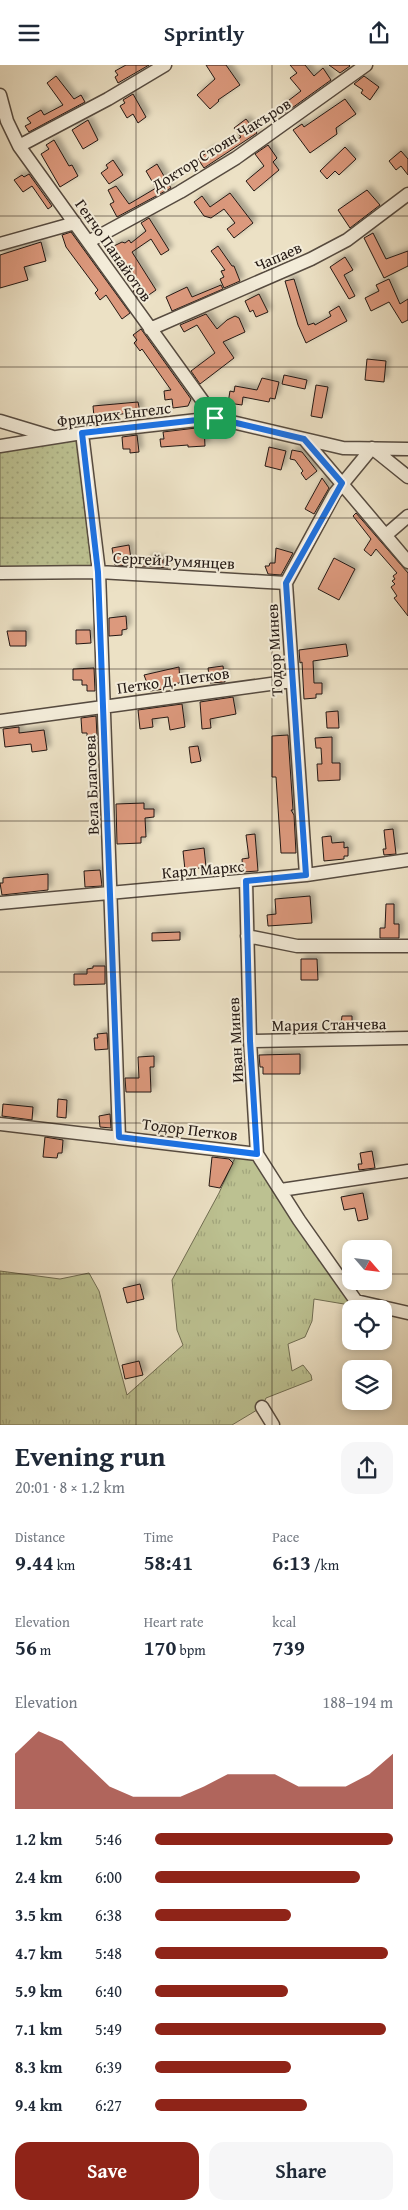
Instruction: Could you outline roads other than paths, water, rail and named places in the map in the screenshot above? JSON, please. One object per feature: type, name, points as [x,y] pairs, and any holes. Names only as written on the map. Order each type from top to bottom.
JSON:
[{"type":"street","points":[[19,146],[108,99],[165,65]]},
{"type":"street","name":"Доктор Стоян Чакъров","points":[[88,242],[180,192],[236,158],[366,65]]},
{"type":"street","name":"Генчо Панайотов","points":[[0,95],[7,121],[19,146],[215,418]]},
{"type":"street","name":"Чапаев","points":[[150,329],[311,259],[347,240],[408,194]]},
{"type":"street","points":[[0,244],[75,223]]},
{"type":"street","name":"Фридрих Енгелс","points":[[3,446],[82,433],[215,418],[343,448],[408,449]]},
{"type":"street","points":[[0,421],[55,437]]},
{"type":"street","points":[[3,446],[13,424]]},
{"type":"street","name":"Вела Благоева","points":[[82,433],[98,572],[119,1137]]},
{"type":"street","points":[[304,439],[408,563]]},
{"type":"street","points":[[372,448],[408,477]]},
{"type":"street","name":"Тодор Минев","points":[[306,875],[286,583],[342,483],[372,448]]},
{"type":"street","points":[[386,535],[408,516]]},
{"type":"street","name":"Сергей Румянцев","points":[[0,573],[98,572],[286,583]]},
{"type":"street","name":"Петко Д. Петков","points":[[0,721],[292,681]]},
{"type":"street","name":"Карл Маркс","points":[[0,903],[306,875],[408,860]]},
{"type":"street","name":"Иван Минев","points":[[246,881],[250,1041],[257,1154],[356,1301],[408,1313]]},
{"type":"street","points":[[247,937],[297,946],[408,946]]},
{"type":"street","name":"Мария Станчева","points":[[250,1041],[408,1038]]},
{"type":"street","name":"Тодор Петков","points":[[0,1124],[257,1154]]},
{"type":"street","points":[[280,1190],[408,1171]]},
{"type":"street","points":[[262,1407],[273,1425]]}]
